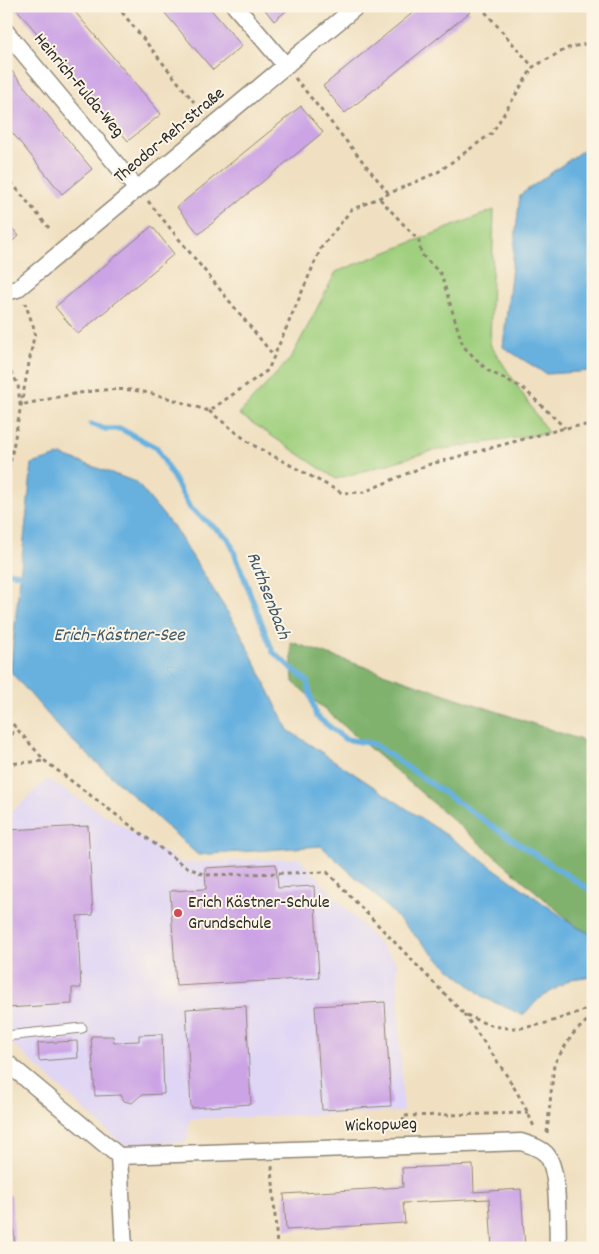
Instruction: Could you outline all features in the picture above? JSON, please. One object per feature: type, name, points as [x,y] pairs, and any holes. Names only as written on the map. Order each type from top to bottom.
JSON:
[{"type":"street","points":[[235,6],[286,66]]},
{"type":"street","name":"Theodor-Reh-Straße","points":[[12,291],[357,6]]},
{"type":"street","name":"Heinrich-Fulda-Weg","points":[[6,32],[137,189]]},
{"type":"street","points":[[6,1062],[119,1156],[124,1248]]},
{"type":"street","name":"Wickopweg","points":[[119,1156],[503,1141],[521,1142],[534,1146],[545,1154]]},
{"type":"street","points":[[545,1154],[553,1169],[558,1248]]},
{"type":"lane","points":[[6,1036],[82,1028]]},
{"type":"path","points":[[117,6],[194,102]]},
{"type":"path","points":[[480,6],[533,67]]},
{"type":"path","points":[[209,411],[268,370],[321,248],[351,210],[380,199],[438,172],[492,133],[533,67],[568,48],[593,42]]},
{"type":"path","points":[[297,81],[390,194]]},
{"type":"path","points":[[6,176],[49,228]]},
{"type":"path","points":[[380,199],[419,240],[420,254],[441,274],[464,346],[488,370],[523,388],[565,428]]},
{"type":"path","points":[[150,204],[274,356]]},
{"type":"path","points":[[6,485],[35,331],[28,309],[12,291]]},
{"type":"path","points":[[6,365],[18,384],[20,405]]},
{"type":"path","points":[[20,405],[76,394],[130,390],[165,397],[209,411],[251,444],[342,493],[364,492],[427,465],[565,428],[593,424]]},
{"type":"path","points":[[6,716],[8,721],[45,761],[184,866],[205,874],[277,871],[327,872],[462,1012],[528,1113],[545,1154]]},
{"type":"path","points":[[6,750],[15,727]]},
{"type":"path","points":[[6,764],[45,761]]},
{"type":"path","points":[[462,1012],[476,1020],[496,1027],[529,1028],[593,1007]]},
{"type":"path","points":[[545,1154],[554,1064],[572,1035],[593,1015]]},
{"type":"path","points":[[404,1132],[404,1116],[528,1113]]},
{"type":"path","points":[[272,1150],[277,1248]]},
{"type":"shaded area","name":"Erich Kästner-Schule Grundschule","points":[[47,779],[182,863],[299,858],[397,963],[403,1112],[190,1119],[187,1142],[123,1145],[6,1038],[6,818]]},
{"type":"green space","points":[[494,210],[490,344],[548,433],[432,451],[336,479],[239,414],[291,358],[336,272]]},
{"type":"green space","points":[[291,642],[593,744],[593,941],[293,682]]},
{"type":"water","points":[[593,143],[593,371],[546,374],[503,347],[520,195]]},
{"type":"water","name":"Erich-Kästner-See","points":[[61,455],[136,482],[175,529],[240,632],[288,730],[448,836],[577,927],[593,935],[593,976],[571,979],[539,999],[523,1015],[485,998],[437,958],[370,890],[321,846],[198,855],[64,733],[10,671],[32,464]]},
{"type":"building","points":[[14,6],[70,6],[161,114],[128,141]]},
{"type":"building","points":[[159,6],[208,6],[242,46],[213,70]]},
{"type":"building","points":[[262,6],[292,6],[274,21]]},
{"type":"building","points":[[421,6],[465,6],[470,12],[345,113],[323,86]]},
{"type":"building","points":[[6,64],[92,169],[62,194],[6,125]]},
{"type":"building","points":[[301,106],[323,132],[199,234],[177,207]]},
{"type":"building","points":[[6,221],[19,236],[6,246]]},
{"type":"building","points":[[152,226],[174,254],[78,334],[55,307]]},
{"type":"building","points":[[88,826],[93,915],[77,916],[81,988],[72,988],[72,1004],[6,1008],[6,830]]},
{"type":"building","points":[[276,864],[278,888],[314,886],[319,978],[176,986],[170,891],[206,889],[205,868]]},
{"type":"building","points":[[385,1002],[391,1106],[322,1110],[315,1006]]},
{"type":"building","points":[[246,1006],[251,1104],[191,1108],[186,1009]]},
{"type":"building","points":[[162,1034],[164,1094],[141,1095],[132,1103],[124,1101],[121,1095],[95,1096],[91,1036],[113,1036],[114,1042],[139,1041],[139,1035]]},
{"type":"building","points":[[77,1041],[78,1058],[39,1061],[38,1043]]},
{"type":"building","points":[[473,1165],[474,1192],[521,1189],[525,1248],[492,1248],[489,1199],[403,1203],[405,1223],[286,1230],[284,1194],[403,1187],[402,1168]]},
{"type":"building","points":[[11,1195],[15,1248],[6,1248],[6,1196]]},
{"type":"waterway","name":"Ruthsenbach","points":[[91,424],[105,429],[121,429],[157,448],[190,508],[229,539],[273,652],[307,681],[316,716],[345,739],[374,744],[495,828],[593,892]]},
{"type":"waterway","points":[[6,572],[20,574]]},
{"type":"place","name":"Erich Kästner-Schule Grundschule","points":[[178,913]]}]
